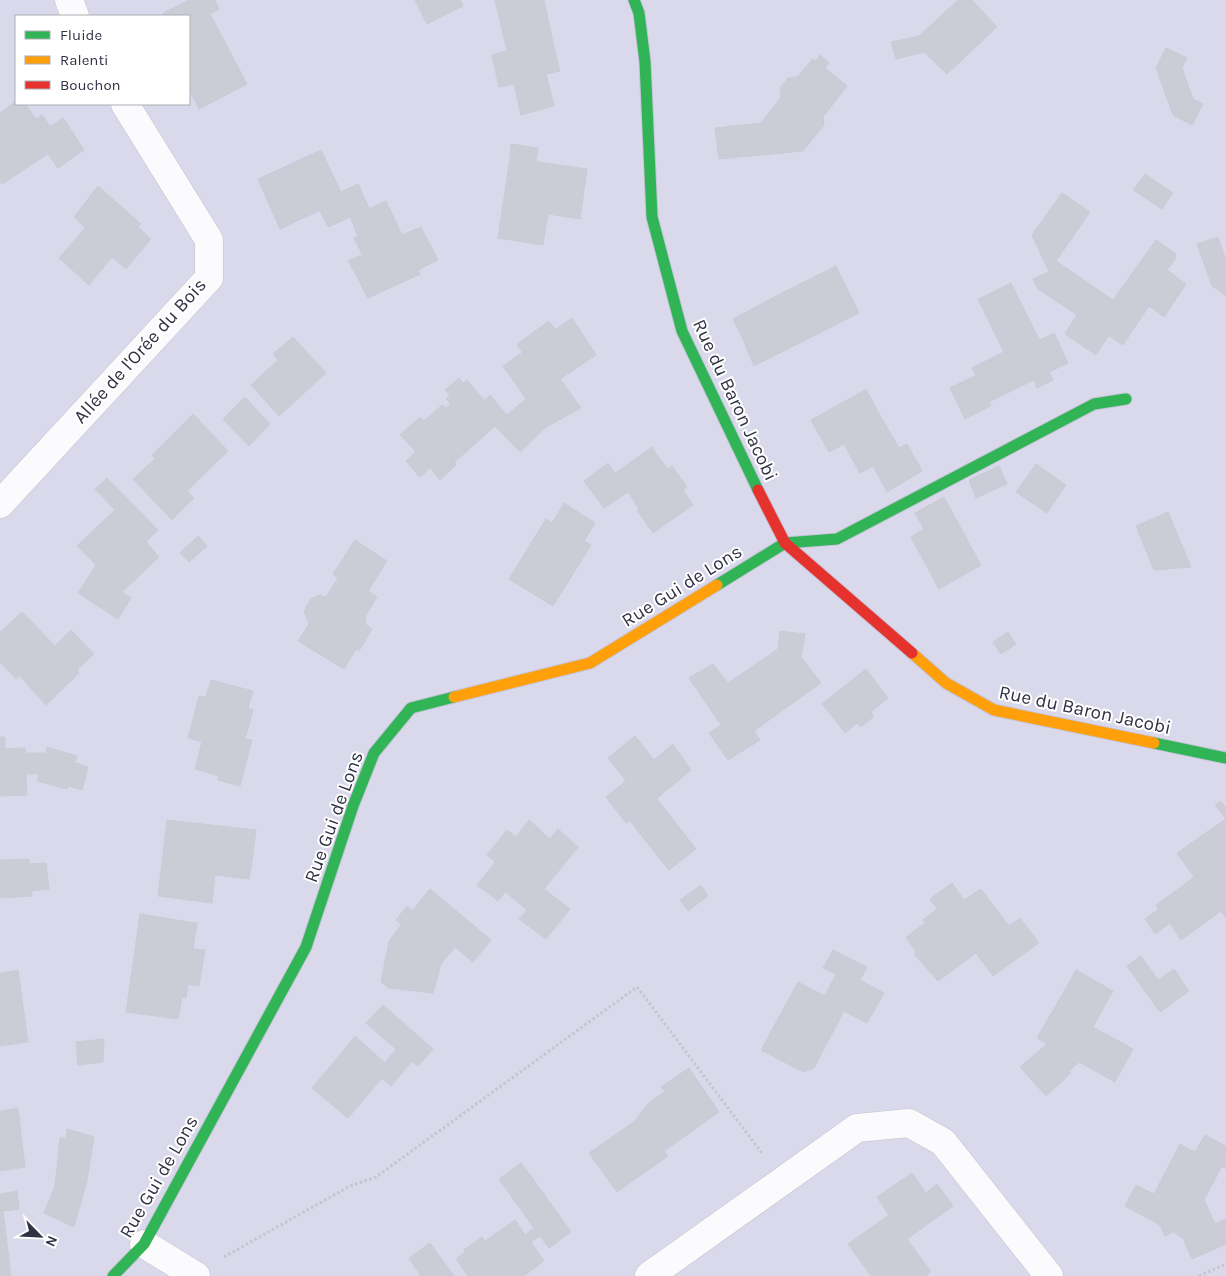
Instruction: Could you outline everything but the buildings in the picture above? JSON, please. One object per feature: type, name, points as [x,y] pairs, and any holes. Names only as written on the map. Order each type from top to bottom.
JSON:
[{"type":"street","points":[[70,0],[75,15]]},
{"type":"street","name":"Rue du Baron Jacobi","points":[[634,0],[639,13],[645,62],[652,217],[682,331],[744,466],[784,543],[946,683],[994,710],[1226,758]]},
{"type":"street","name":"Allée de l'Orée du Bois","points":[[0,504],[209,278],[209,240],[126,105]]},
{"type":"street","points":[[784,543],[838,539],[1094,404],[1126,399]]},
{"type":"street","name":"Rue Gui de Lons","points":[[113,1276],[144,1244],[306,947],[353,806],[374,753],[411,708],[590,663],[784,543]]},
{"type":"street","points":[[649,1276],[857,1128],[909,1123],[943,1142],[1049,1276]]},
{"type":"street","points":[[144,1244],[195,1275]]},
{"type":"path","points":[[195,1275],[350,1186],[376,1177],[637,987],[782,1180]]},
{"type":"path","points":[[1199,1276],[1226,1264]]},
{"type":"shaded area","points":[[0,0],[1226,0],[1226,1276],[0,1276]]},
{"type":"traffic: fast","points":[[634,0],[639,13],[645,62],[652,217],[682,331],[758,490]]},
{"type":"traffic: fast","points":[[717,585],[785,543],[837,539],[1094,404],[1126,399]]},
{"type":"traffic: fast","points":[[113,1276],[144,1244],[306,947],[353,806],[374,753],[411,708],[454,697]]},
{"type":"traffic: fast","points":[[1154,743],[1226,758]]},
{"type":"traffic: slow","points":[[454,697],[590,663],[717,585]]},
{"type":"traffic: slow","points":[[912,653],[946,683],[994,710],[1154,743]]},
{"type":"traffic: jam","points":[[758,490],[785,543],[912,653]]}]
